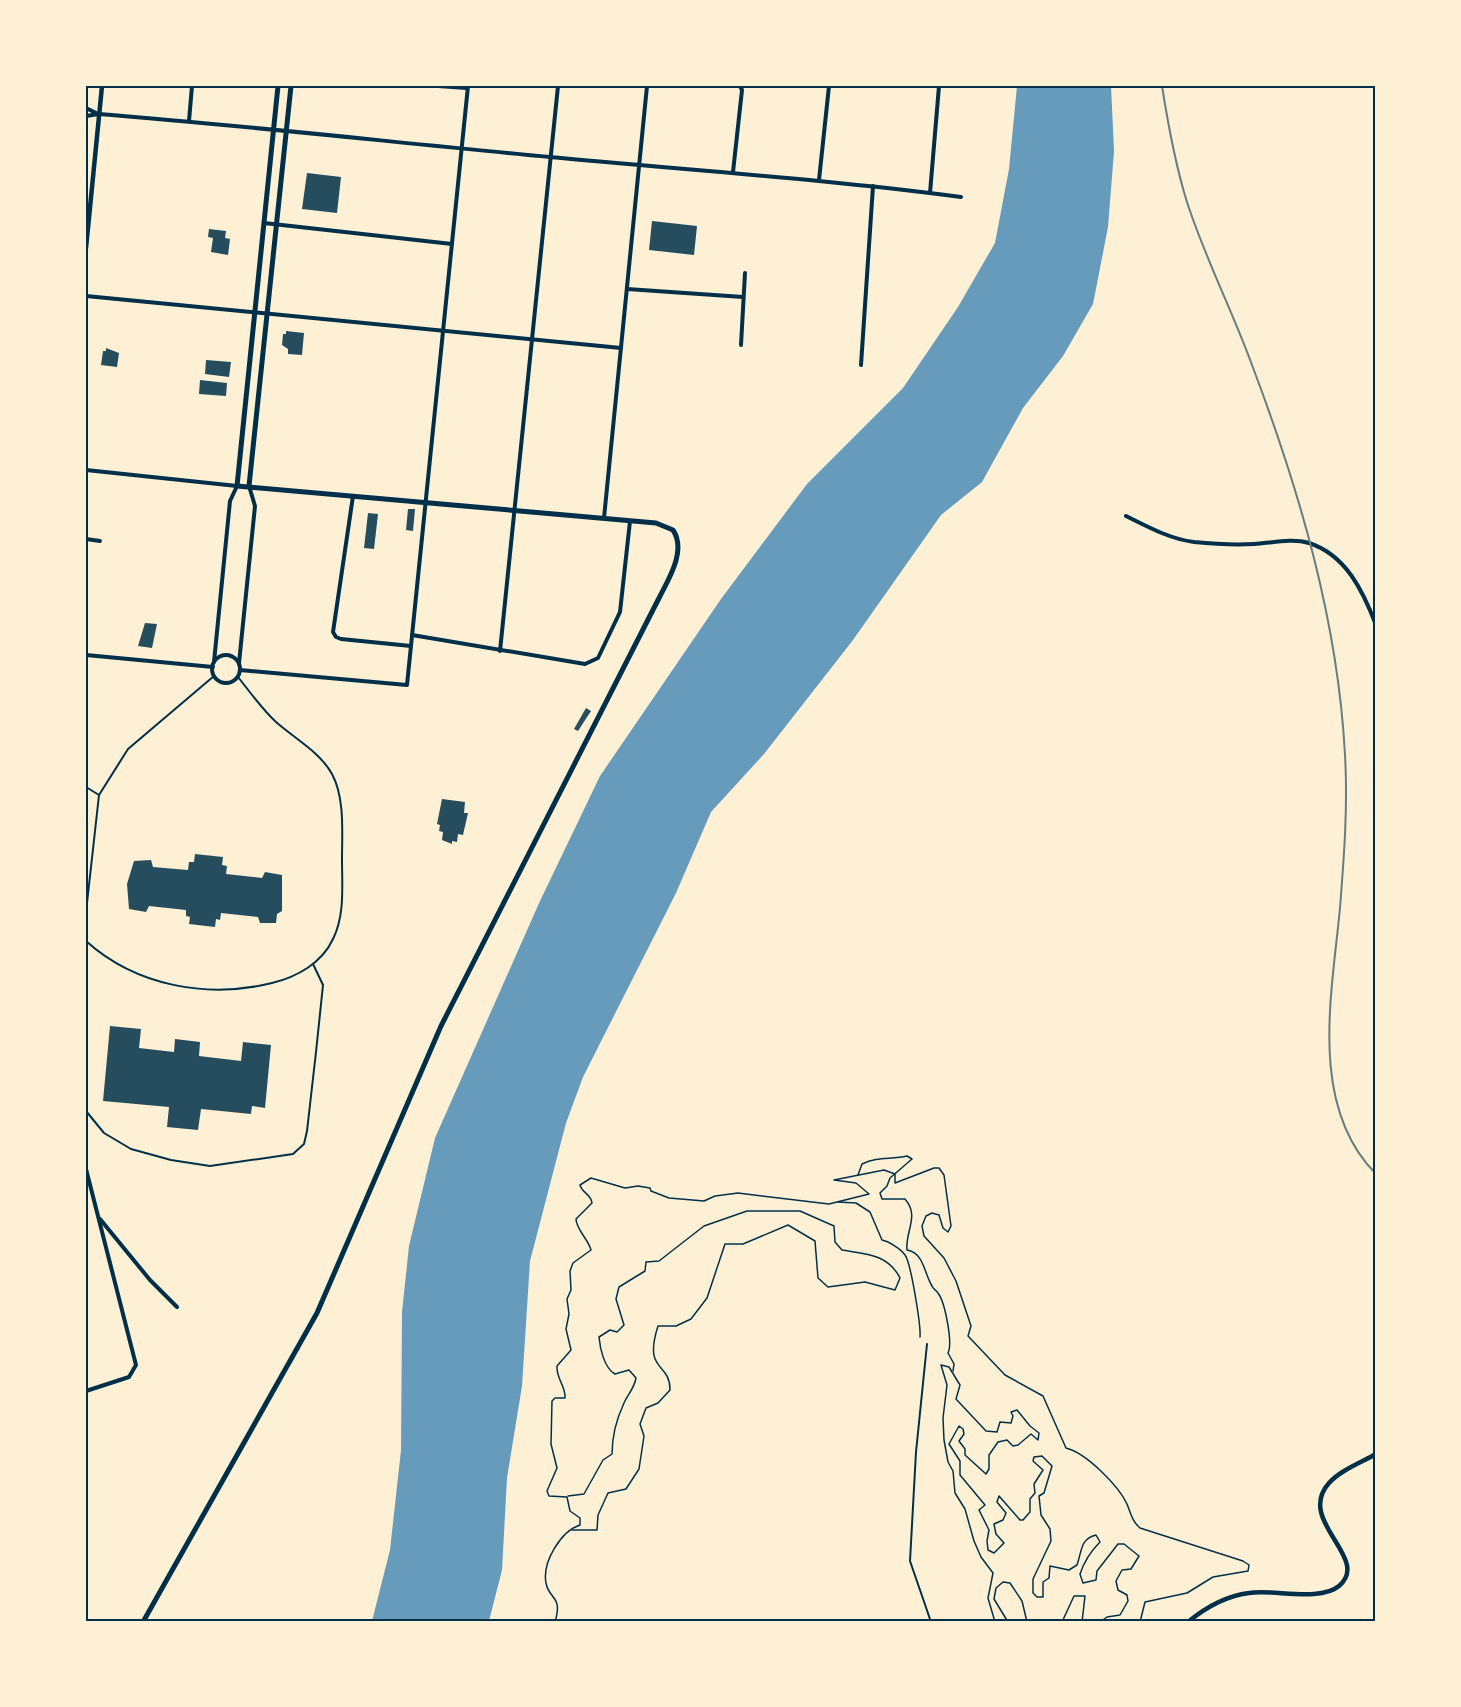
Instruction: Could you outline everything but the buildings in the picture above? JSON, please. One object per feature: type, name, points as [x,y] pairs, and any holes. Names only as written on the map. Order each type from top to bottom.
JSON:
[{"type":"main road","points":[[143,1622],[317,1313],[441,1026],[658,600],[676,557],[678,545],[673,530],[666,525],[515,509],[237,486],[278,86]]},
{"type":"main road","points":[[249,486],[291,86]]},
{"type":"street","points":[[86,248],[102,86]]},
{"type":"street","points":[[189,121],[192,86]]},
{"type":"street","points":[[240,670],[407,685],[467,87],[438,86]]},
{"type":"street","points":[[500,651],[558,86]]},
{"type":"street","points":[[604,518],[647,86]]},
{"type":"street","points":[[733,172],[742,90],[740,86]]},
{"type":"street","points":[[819,180],[829,86]]},
{"type":"street","points":[[930,193],[939,86]]},
{"type":"street","points":[[86,108],[99,114]]},
{"type":"street","points":[[86,116],[99,114],[189,121],[550,157],[819,180],[961,197]]},
{"type":"street","points":[[861,365],[873,186]]},
{"type":"street","points":[[264,224],[452,244]]},
{"type":"street","points":[[741,345],[745,273]]},
{"type":"street","points":[[627,289],[743,297]]},
{"type":"street","points":[[86,296],[621,348]]},
{"type":"street","points":[[86,470],[237,486],[230,501],[213,664],[214,676],[228,683],[238,677],[240,670],[255,506],[249,486]]},
{"type":"street","points":[[353,496],[333,632],[341,639],[411,646]]},
{"type":"street","points":[[1126,516],[1164,534],[1188,541],[1310,543],[1347,568],[1358,585],[1376,625]]},
{"type":"street","points":[[412,634],[585,664],[598,658],[620,612],[630,521]]},
{"type":"street","points":[[86,539],[100,541]]},
{"type":"street","points":[[86,655],[201,666],[213,664],[221,656],[229,655],[239,663]]},
{"type":"street","points":[[86,1169],[134,1349],[136,1365],[129,1377],[86,1390]]},
{"type":"street","points":[[99,1219],[150,1280],[177,1307]]},
{"type":"street","points":[[1188,1622],[1217,1602],[1240,1595],[1266,1591],[1325,1593],[1339,1586],[1347,1573],[1347,1565],[1322,1519],[1321,1498],[1328,1485],[1336,1477],[1376,1455]]},
{"type":"lane","points":[[86,912],[99,795],[128,749],[214,676]]},
{"type":"lane","points":[[86,941],[99,952],[131,970],[194,990],[228,991],[260,986],[297,975],[313,964],[333,940],[340,917],[342,849],[340,805],[336,786],[325,764],[274,720],[238,677]]},
{"type":"lane","points":[[86,787],[99,795]]},
{"type":"lane","points":[[86,1111],[104,1134],[131,1149],[171,1161],[210,1166],[293,1154],[304,1144],[307,1131],[316,1053],[323,985],[313,964]]},
{"type":"lane","points":[[927,1344],[916,1452],[910,1562],[931,1622]]},
{"type":"path","points":[[858,1176],[862,1164],[879,1157],[893,1160],[907,1156],[912,1159],[895,1174],[880,1193],[882,1199],[905,1199],[912,1206],[913,1215],[906,1242],[907,1250],[922,1260],[933,1289],[939,1293],[948,1327],[950,1348],[948,1353],[954,1364],[953,1372]]},
{"type":"path","points":[[895,1174],[895,1183],[934,1168],[939,1168],[944,1175],[951,1226],[948,1232],[943,1228],[939,1215],[932,1213],[926,1216],[922,1226],[924,1236],[944,1258],[963,1298],[971,1326],[968,1336],[1005,1375],[1043,1396],[1066,1448],[1086,1456],[1126,1503],[1130,1515],[1140,1528],[1243,1561],[1249,1565],[1248,1571],[1213,1577],[1187,1593],[1145,1602],[1140,1622]]},
{"type":"path","points":[[572,1530],[597,1530],[598,1515],[608,1493],[626,1489],[634,1479],[639,1469],[644,1436],[640,1424],[646,1408],[657,1403],[670,1390],[666,1373],[657,1366],[652,1356],[658,1326],[676,1326],[691,1319],[708,1298],[725,1244],[743,1244],[788,1225],[815,1241],[818,1278],[828,1287],[865,1282],[895,1290],[900,1278],[894,1266],[877,1255],[842,1250],[835,1242],[834,1226],[800,1211],[747,1211],[704,1226],[659,1261],[646,1262],[645,1271],[619,1287],[616,1299],[624,1325],[617,1332],[610,1330],[599,1336],[600,1349],[609,1371],[615,1374],[629,1370],[636,1378],[617,1421],[612,1454],[603,1460],[584,1494],[567,1497],[549,1496],[547,1491],[557,1468],[550,1444],[552,1401],[555,1398],[566,1398],[566,1391],[556,1370],[570,1350],[566,1329],[569,1314],[567,1299],[571,1290],[570,1271],[573,1263],[591,1250],[588,1240],[576,1224],[576,1219],[592,1203],[589,1195],[581,1189],[580,1185],[591,1178],[625,1188],[638,1186],[650,1188],[651,1191],[669,1197],[704,1201],[715,1196],[738,1193],[829,1204],[869,1194],[856,1183],[834,1180],[884,1170],[895,1174]]},
{"type":"path","points":[[837,1201],[856,1203],[870,1212],[882,1240],[888,1241],[906,1255],[912,1270],[912,1288],[921,1326],[921,1337]]},
{"type":"path","points":[[995,1622],[988,1598],[993,1573],[981,1557],[965,1509],[957,1499],[953,1471],[946,1454],[943,1418],[947,1385],[941,1365],[949,1367],[960,1385],[956,1399],[987,1431],[997,1432],[1000,1422],[1011,1423],[1013,1416],[1011,1412],[1017,1410],[1039,1433],[1038,1440],[1031,1434],[1018,1445],[1013,1446],[1007,1440],[998,1442],[989,1455],[989,1469],[986,1474],[965,1455],[965,1449],[959,1441],[964,1434],[963,1429],[959,1426],[949,1444],[960,1461],[962,1478],[985,1505],[979,1510],[989,1530],[988,1550],[994,1553],[1004,1543],[994,1531],[994,1524],[1003,1520],[1006,1513],[997,1502],[999,1496],[1020,1520],[1023,1520],[1030,1512],[1030,1499],[1035,1493],[1034,1484],[1043,1470],[1033,1461],[1034,1457],[1042,1456],[1052,1466],[1044,1493],[1039,1496],[1041,1515],[1050,1529],[1051,1541],[1032,1579],[1033,1593],[1037,1597],[1043,1597],[1043,1582],[1048,1578],[1050,1566],[1069,1570],[1077,1564],[1081,1547],[1090,1537],[1096,1535],[1100,1542],[1090,1553],[1082,1568],[1080,1574],[1083,1583],[1096,1580],[1097,1571],[1118,1544],[1124,1544],[1139,1556],[1131,1569],[1122,1570],[1116,1581],[1118,1590],[1127,1595],[1128,1600],[1120,1615],[1107,1617],[1100,1622]]},
{"type":"path","points":[[555,1622],[559,1609],[554,1594],[546,1586],[545,1574],[556,1544],[572,1530],[572,1527],[580,1525],[580,1518],[570,1512],[567,1497]]},
{"type":"path","points":[[1008,1622],[994,1599],[996,1588],[1003,1582],[1010,1583],[1017,1591],[1027,1622]]},
{"type":"path","points":[[1062,1622],[1074,1596],[1079,1594],[1085,1596],[1082,1622]]},
{"type":"water","points":[[1017,86],[1111,86],[1114,151],[1108,227],[1093,304],[1063,356],[1023,408],[982,482],[941,515],[853,640],[764,754],[711,812],[676,893],[583,1077],[566,1123],[530,1261],[522,1386],[507,1478],[502,1570],[489,1621],[372,1621],[390,1550],[401,1450],[402,1312],[409,1246],[435,1138],[540,901],[600,776],[721,599],[807,484],[903,388],[958,307],[995,243],[1009,169]]},
{"type":"railway","points":[[1162,86],[1175,159],[1187,202],[1269,412],[1314,556],[1325,605],[1341,705],[1346,774],[1343,870],[1330,1012],[1333,1082],[1341,1115],[1355,1146],[1376,1174]]}]
